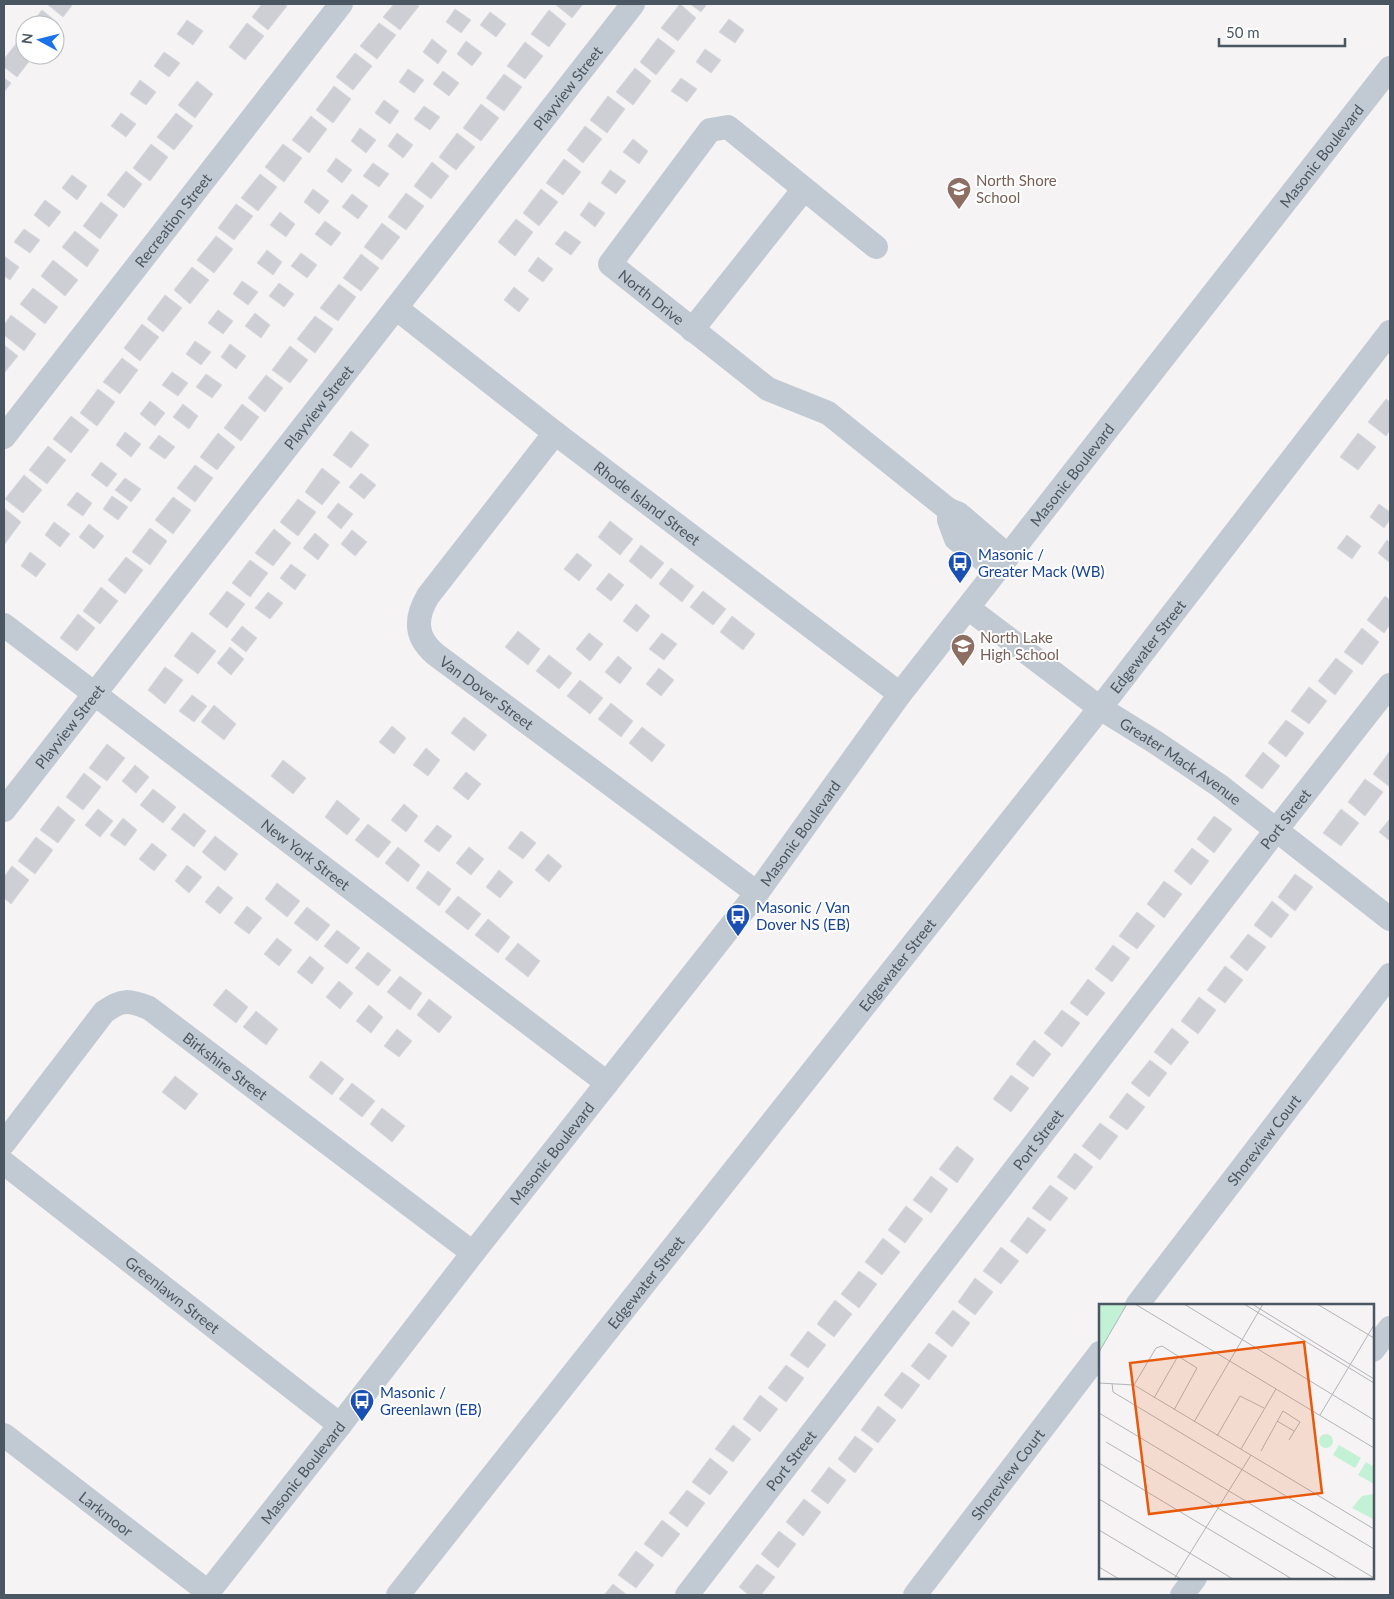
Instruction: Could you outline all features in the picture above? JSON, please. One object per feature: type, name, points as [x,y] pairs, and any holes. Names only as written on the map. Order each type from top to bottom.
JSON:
[{"type":"street","name":"Recreation Street","points":[[4,437],[342,4]]},
{"type":"street","name":"Playview Street","points":[[4,810],[633,4]]},
{"type":"street","name":"Masonic Boulevard","points":[[207,1593],[757,893],[900,694],[1390,68]]},
{"type":"street","name":"North Drive","points":[[876,247],[728,127],[710,130],[610,264],[768,390],[828,413],[949,510],[959,514],[1002,563]]},
{"type":"street","points":[[692,330],[804,189]]},
{"type":"street","name":"Rhode Island Street","points":[[396,308],[555,433],[900,694]]},
{"type":"street","name":"Edgewater Street","points":[[398,1595],[1100,708],[1390,332]]},
{"type":"street","name":"Van Dover Street","points":[[555,433],[428,596],[423,604],[419,625],[422,638],[426,646],[435,654],[757,893]]},
{"type":"street","name":"Greater Mack Avenue","points":[[968,608],[1100,708],[1220,786],[1390,918]]},
{"type":"street","name":"New York Street","points":[[4,626],[607,1083]]},
{"type":"street","name":"Port Street","points":[[687,1595],[1390,685]]},
{"type":"street","name":"Shoreview Court","points":[[1138,1304],[1390,974]]},
{"type":"street","name":"Birkshire Street","points":[[4,1144],[104,1012],[113,1005],[124,1001],[137,1003],[149,1008],[473,1253]]},
{"type":"street","name":"Greenlawn Street","points":[[4,1164],[340,1425]]},
{"type":"street","points":[[1374,1349],[1390,1328]]},
{"type":"street","name":"Shoreview Court","points":[[915,1595],[1099,1354]]},
{"type":"street","name":"Larkmoor","points":[[4,1435],[207,1593]]},
{"type":"street","points":[[1182,1595],[1194,1579]]},
{"type":"building","points":[[47,4],[73,4],[65,15],[61,15]]},
{"type":"building","points":[[262,4],[284,4],[287,6],[268,30],[252,17]]},
{"type":"building","points":[[394,4],[415,4],[419,6],[400,30],[383,17]]},
{"type":"building","points":[[555,4],[583,4],[572,18]]},
{"type":"building","points":[[680,4],[696,18],[678,41],[661,28]]},
{"type":"building","points":[[690,4],[707,4],[701,12]]},
{"type":"building","points":[[455,9],[471,20],[461,33],[446,22]]},
{"type":"building","points":[[42,10],[48,15],[38,15]]},
{"type":"building","points":[[549,10],[566,24],[549,47],[531,34]]},
{"type":"building","points":[[490,12],[506,24],[496,37],[480,25]]},
{"type":"building","points":[[729,19],[744,30],[735,43],[719,32]]},
{"type":"building","points":[[187,20],[203,31],[193,45],[177,34]]},
{"type":"building","points":[[247,23],[264,36],[245,60],[229,47]]},
{"type":"building","points":[[379,23],[396,35],[377,59],[360,46]]},
{"type":"building","points":[[658,38],[675,51],[656,75],[640,62]]},
{"type":"building","points":[[432,39],[447,51],[438,64],[423,52]]},
{"type":"building","points":[[466,41],[482,53],[472,66],[457,54]]},
{"type":"building","points":[[525,42],[543,56],[525,79],[507,66]]},
{"type":"building","points":[[15,45],[15,65],[26,65],[17,77],[4,67],[4,59]]},
{"type":"building","points":[[705,49],[721,60],[711,73],[696,62]]},
{"type":"building","points":[[164,52],[180,63],[169,77],[154,66]]},
{"type":"building","points":[[355,53],[372,66],[353,90],[336,77]]},
{"type":"building","points":[[635,68],[651,81],[633,105],[616,92]]},
{"type":"building","points":[[408,69],[424,80],[414,93],[399,82]]},
{"type":"building","points":[[443,71],[459,83],[449,96],[433,84]]},
{"type":"building","points":[[504,74],[522,87],[504,111],[486,98]]},
{"type":"building","points":[[4,78],[11,83],[4,92]]},
{"type":"building","points":[[681,78],[697,89],[687,102],[671,91]]},
{"type":"building","points":[[140,80],[156,92],[146,105],[130,94]]},
{"type":"building","points":[[197,81],[213,94],[195,118],[178,105]]},
{"type":"building","points":[[334,86],[351,99],[333,123],[316,110]]},
{"type":"building","points":[[608,96],[625,109],[607,133],[590,120]]},
{"type":"building","points":[[384,100],[399,111],[390,124],[375,113]]},
{"type":"building","points":[[481,104],[499,118],[481,141],[463,128]]},
{"type":"building","points":[[424,106],[440,117],[430,130],[414,119]]},
{"type":"building","points":[[121,113],[136,124],[126,137],[111,126]]},
{"type":"building","points":[[176,113],[193,126],[174,150],[157,137]]},
{"type":"building","points":[[311,116],[327,129],[309,153],[292,140]]},
{"type":"building","points":[[585,126],[602,139],[583,163],[567,150]]},
{"type":"building","points":[[360,128],[376,140],[366,153],[351,141]]},
{"type":"building","points":[[397,133],[413,145],[403,158],[388,146]]},
{"type":"building","points":[[457,133],[475,147],[456,170],[439,157]]},
{"type":"building","points":[[633,139],[648,151],[639,164],[623,152]]},
{"type":"building","points":[[151,144],[168,157],[150,181],[133,168]]},
{"type":"building","points":[[283,144],[302,158],[284,182],[265,167]]},
{"type":"building","points":[[336,158],[352,170],[342,183],[327,171]]},
{"type":"building","points":[[564,159],[581,172],[563,195],[546,183]]},
{"type":"building","points":[[432,162],[449,176],[431,199],[414,186]]},
{"type":"building","points":[[373,163],[389,174],[379,187],[363,176]]},
{"type":"building","points":[[610,170],[626,181],[616,194],[601,183]]},
{"type":"building","points":[[126,171],[142,184],[124,208],[107,195]]},
{"type":"building","points":[[260,174],[277,187],[258,211],[241,198]]},
{"type":"building","points":[[72,175],[87,186],[77,200],[62,188]]},
{"type":"building","points":[[313,189],[329,201],[319,214],[304,202]]},
{"type":"building","points":[[541,189],[558,202],[539,226],[523,213]]},
{"type":"building","points":[[406,193],[424,206],[406,230],[388,217]]},
{"type":"building","points":[[352,194],[368,206],[358,219],[342,207]]},
{"type":"building","points":[[45,200],[61,212],[49,227],[34,215]]},
{"type":"building","points":[[101,202],[118,215],[100,239],[83,226]]},
{"type":"building","points":[[589,202],[605,213],[595,227],[580,215]]},
{"type":"building","points":[[236,204],[253,216],[234,240],[218,228]]},
{"type":"building","points":[[280,212],[295,224],[286,237],[270,225]]},
{"type":"building","points":[[516,219],[533,232],[515,256],[498,242]]},
{"type":"building","points":[[325,221],[341,233],[331,246],[315,234]]},
{"type":"building","points":[[382,223],[400,237],[382,260],[364,247]]},
{"type":"building","points":[[24,229],[40,240],[30,253],[14,242]]},
{"type":"building","points":[[75,231],[99,250],[87,267],[62,247]]},
{"type":"building","points":[[565,231],[581,242],[571,255],[555,244]]},
{"type":"building","points":[[216,236],[233,249],[214,273],[197,260]]},
{"type":"building","points":[[267,250],[282,262],[273,275],[257,263]]},
{"type":"building","points":[[301,253],[317,265],[307,278],[291,266]]},
{"type":"building","points":[[361,254],[379,268],[361,291],[343,278]]},
{"type":"building","points":[[4,256],[19,267],[10,280],[4,276]]},
{"type":"building","points":[[538,257],[553,269],[543,282],[528,271]]},
{"type":"building","points":[[53,260],[78,280],[65,296],[41,276]]},
{"type":"building","points":[[192,267],[209,280],[190,304],[174,290]]},
{"type":"building","points":[[242,281],[258,292],[248,305],[233,294]]},
{"type":"building","points":[[279,283],[294,294],[284,307],[269,296]]},
{"type":"building","points":[[339,284],[356,297],[338,321],[320,308]]},
{"type":"building","points":[[514,287],[529,299],[519,312],[504,300]]},
{"type":"building","points":[[33,288],[58,307],[45,324],[20,304]]},
{"type":"building","points":[[165,295],[182,308],[163,332],[147,319]]},
{"type":"building","points":[[218,310],[233,321],[223,334],[208,323]]},
{"type":"building","points":[[255,313],[270,325],[261,338],[245,326]]},
{"type":"building","points":[[11,315],[36,334],[24,351],[4,335],[4,325]]},
{"type":"building","points":[[315,316],[333,329],[315,353],[297,339]]},
{"type":"building","points":[[142,324],[159,337],[140,361],[124,348]]},
{"type":"building","points":[[195,341],[211,352],[201,365],[186,354]]},
{"type":"building","points":[[230,344],[246,356],[236,369],[221,357]]},
{"type":"building","points":[[4,345],[18,356],[5,372],[4,371]]},
{"type":"building","points":[[290,346],[308,360],[290,383],[272,370]]},
{"type":"building","points":[[122,358],[138,370],[120,394],[103,382]]},
{"type":"building","points":[[172,372],[188,383],[178,396],[162,385]]},
{"type":"building","points":[[206,374],[222,385],[212,398],[196,387]]},
{"type":"building","points":[[266,375],[283,388],[265,412],[248,398]]},
{"type":"building","points":[[98,389],[115,402],[97,426],[80,413]]},
{"type":"building","points":[[1386,399],[1390,402],[1390,430],[1386,436],[1368,422]]},
{"type":"building","points":[[150,401],[165,413],[155,426],[140,414]]},
{"type":"building","points":[[183,404],[198,416],[189,429],[173,417]]},
{"type":"building","points":[[242,404],[259,417],[241,441],[224,428]]},
{"type":"building","points":[[71,416],[89,430],[71,453],[53,439]]},
{"type":"building","points":[[351,431],[369,445],[351,468],[333,455]]},
{"type":"building","points":[[125,432],[141,444],[131,457],[116,445]]},
{"type":"building","points":[[218,433],[235,447],[217,470],[200,457]]},
{"type":"building","points":[[1358,433],[1376,447],[1358,470],[1340,457]]},
{"type":"building","points":[[159,435],[175,447],[165,459],[149,448]]},
{"type":"building","points":[[48,446],[66,460],[47,484],[29,470]]},
{"type":"building","points":[[101,462],[117,474],[107,487],[91,475]]},
{"type":"building","points":[[195,465],[213,478],[195,502],[177,488]]},
{"type":"building","points":[[322,468],[340,482],[322,505],[305,492]]},
{"type":"building","points":[[361,473],[376,485],[364,499],[349,487]]},
{"type":"building","points":[[24,475],[42,490],[23,513],[5,499]]},
{"type":"building","points":[[125,478],[141,489],[131,502],[115,490]]},
{"type":"building","points":[[77,492],[92,503],[83,516],[67,505]]},
{"type":"building","points":[[112,496],[128,507],[118,520],[103,509]]},
{"type":"building","points":[[173,497],[191,510],[173,534],[155,520]]},
{"type":"building","points":[[298,499],[316,512],[298,536],[280,522]]},
{"type":"building","points":[[338,503],[353,514],[341,529],[327,517]]},
{"type":"building","points":[[1379,504],[1390,512],[1390,520],[1384,528],[1370,517]]},
{"type":"building","points":[[4,508],[21,522],[4,545]]},
{"type":"building","points":[[610,521],[633,539],[620,555],[598,537]]},
{"type":"building","points":[[54,522],[70,534],[60,547],[45,535]]},
{"type":"building","points":[[89,524],[104,536],[94,549],[79,537]]},
{"type":"building","points":[[150,528],[167,541],[150,565],[132,552]]},
{"type":"building","points":[[274,529],[291,543],[273,566],[255,553]]},
{"type":"building","points":[[352,530],[367,542],[355,556],[341,544]]},
{"type":"building","points":[[315,533],[329,545],[318,560],[303,548]]},
{"type":"building","points":[[1347,535],[1361,546],[1352,559],[1337,548]]},
{"type":"building","points":[[1387,540],[1390,543],[1390,563],[1378,553]]},
{"type":"building","points":[[641,545],[664,563],[651,579],[629,561]]},
{"type":"building","points":[[30,552],[46,564],[36,577],[21,566]]},
{"type":"building","points":[[577,553],[592,565],[579,581],[564,569]]},
{"type":"building","points":[[126,557],[143,570],[125,594],[108,580]]},
{"type":"building","points":[[250,560],[268,573],[250,597],[232,583]]},
{"type":"building","points":[[291,564],[306,575],[295,590],[280,578]]},
{"type":"building","points":[[671,568],[694,586],[682,602],[659,584]]},
{"type":"building","points":[[609,573],[624,585],[611,601],[596,589]]},
{"type":"building","points":[[101,587],[118,601],[100,624],[83,611]]},
{"type":"building","points":[[227,591],[245,604],[227,628],[209,614]]},
{"type":"building","points":[[703,591],[726,609],[713,625],[690,607]]},
{"type":"building","points":[[268,592],[283,603],[270,619],[255,608]]},
{"type":"building","points":[[1385,596],[1390,600],[1390,625],[1384,633],[1367,620]]},
{"type":"building","points":[[636,604],[650,616],[637,632],[623,621]]},
{"type":"building","points":[[78,614],[95,628],[77,651],[60,638]]},
{"type":"building","points":[[732,616],[755,634],[743,650],[720,632]]},
{"type":"building","points":[[242,626],[257,638],[246,652],[231,640]]},
{"type":"building","points":[[1362,628],[1379,642],[1362,665],[1344,652]]},
{"type":"building","points":[[518,631],[540,649],[528,665],[505,647]]},
{"type":"building","points":[[192,632],[216,651],[198,674],[174,656]]},
{"type":"building","points":[[589,633],[603,644],[590,661],[576,649]]},
{"type":"building","points":[[662,633],[677,644],[664,660],[649,649]]},
{"type":"building","points":[[230,647],[244,659],[231,675],[217,663]]},
{"type":"building","points":[[549,655],[572,673],[559,689],[536,671]]},
{"type":"building","points":[[618,656],[632,668],[620,684],[605,672]]},
{"type":"building","points":[[1336,658],[1353,671],[1335,695],[1318,681]]},
{"type":"building","points":[[165,667],[183,680],[165,704],[148,690]]},
{"type":"building","points":[[659,668],[674,680],[661,696],[646,684]]},
{"type":"building","points":[[580,680],[603,698],[590,714],[567,696]]},
{"type":"building","points":[[1309,687],[1327,701],[1309,724],[1291,711]]},
{"type":"building","points":[[192,695],[207,706],[194,722],[179,711]]},
{"type":"building","points":[[611,703],[633,721],[621,737],[598,719]]},
{"type":"building","points":[[214,705],[236,724],[224,740],[201,722]]},
{"type":"building","points":[[464,717],[487,735],[474,751],[451,733]]},
{"type":"building","points":[[1286,720],[1304,733],[1286,757],[1268,743]]},
{"type":"building","points":[[392,726],[406,738],[394,754],[379,742]]},
{"type":"building","points":[[642,727],[665,745],[652,762],[629,743]]},
{"type":"building","points":[[107,744],[125,758],[107,781],[89,768]]},
{"type":"building","points":[[426,748],[440,760],[428,776],[413,765]]},
{"type":"building","points":[[1390,751],[1390,787],[1373,774]]},
{"type":"building","points":[[1263,752],[1280,766],[1262,789],[1245,776]]},
{"type":"building","points":[[283,760],[306,778],[293,794],[271,776]]},
{"type":"building","points":[[135,765],[149,777],[136,793],[122,781]]},
{"type":"building","points":[[466,772],[481,784],[468,800],[453,788]]},
{"type":"building","points":[[84,773],[101,787],[83,810],[66,797]]},
{"type":"building","points":[[1365,779],[1383,792],[1365,816],[1348,802]]},
{"type":"building","points":[[153,789],[176,807],[163,823],[140,805]]},
{"type":"building","points":[[337,800],[360,819],[347,835],[325,817]]},
{"type":"building","points":[[404,804],[418,816],[406,832],[391,820]]},
{"type":"building","points":[[58,806],[75,820],[58,843],[40,830]]},
{"type":"building","points":[[98,809],[113,821],[100,837],[85,825]]},
{"type":"building","points":[[1341,809],[1359,823],[1341,846],[1323,833]]},
{"type":"building","points":[[184,813],[206,831],[194,847],[171,829]]},
{"type":"building","points":[[1214,816],[1232,829],[1214,853],[1197,839]]},
{"type":"building","points":[[123,818],[137,830],[125,846],[110,835]]},
{"type":"building","points":[[1390,821],[1390,841],[1379,832]]},
{"type":"building","points":[[368,824],[391,842],[378,858],[355,840]]},
{"type":"building","points":[[437,825],[452,836],[439,852],[424,841]]},
{"type":"building","points":[[521,831],[536,843],[523,859],[508,848]]},
{"type":"building","points":[[215,836],[238,854],[225,871],[202,852]]},
{"type":"building","points":[[36,837],[53,850],[35,874],[18,861]]},
{"type":"building","points":[[152,843],[167,855],[154,871],[139,859]]},
{"type":"building","points":[[398,847],[420,865],[408,882],[385,863]]},
{"type":"building","points":[[469,847],[484,859],[471,875],[456,863]]},
{"type":"building","points":[[1192,848],[1209,861],[1191,885],[1174,871]]},
{"type":"building","points":[[548,854],[562,866],[549,882],[535,870]]},
{"type":"building","points":[[187,865],[202,877],[189,893],[175,881]]},
{"type":"building","points":[[12,866],[29,880],[11,904],[4,898],[4,877]]},
{"type":"building","points":[[499,870],[513,882],[500,898],[486,887]]},
{"type":"building","points":[[428,871],[451,889],[439,906],[416,888]]},
{"type":"building","points":[[1295,874],[1313,887],[1295,911],[1278,897]]},
{"type":"building","points":[[1164,881],[1182,894],[1164,918],[1147,904]]},
{"type":"building","points":[[277,883],[300,901],[287,917],[265,899]]},
{"type":"building","points":[[218,886],[233,898],[220,914],[205,902]]},
{"type":"building","points":[[458,896],[481,914],[468,930],[445,912]]},
{"type":"building","points":[[1272,901],[1289,915],[1271,938],[1254,925]]},
{"type":"building","points":[[247,906],[262,918],[249,934],[234,923]]},
{"type":"building","points":[[307,907],[330,925],[317,941],[294,923]]},
{"type":"building","points":[[1137,912],[1155,926],[1137,949],[1119,936]]},
{"type":"building","points":[[488,919],[510,937],[498,953],[475,935]]},
{"type":"building","points":[[337,930],[360,948],[347,964],[324,946]]},
{"type":"building","points":[[1248,934],[1266,947],[1247,971],[1230,957]]},
{"type":"building","points":[[277,938],[292,950],[279,966],[264,954]]},
{"type":"building","points":[[518,943],[540,961],[528,977],[505,959]]},
{"type":"building","points":[[1113,945],[1130,958],[1112,982],[1095,969]]},
{"type":"building","points":[[368,952],[391,970],[378,986],[355,968]]},
{"type":"building","points":[[310,956],[324,968],[312,984],[297,972]]},
{"type":"building","points":[[1225,966],[1243,980],[1225,1003],[1207,990]]},
{"type":"building","points":[[400,976],[422,993],[410,1010],[387,992]]},
{"type":"building","points":[[1088,979],[1105,993],[1087,1016],[1070,1003]]},
{"type":"building","points":[[339,981],[353,993],[340,1009],[326,997]]},
{"type":"building","points":[[226,989],[248,1007],[236,1023],[213,1005]]},
{"type":"building","points":[[1199,997],[1216,1010],[1198,1034],[1181,1021]]},
{"type":"building","points":[[429,999],[452,1017],[439,1033],[417,1015]]},
{"type":"building","points":[[369,1005],[383,1017],[371,1033],[356,1021]]},
{"type":"building","points":[[1062,1010],[1080,1023],[1062,1047],[1044,1033]]},
{"type":"building","points":[[256,1011],[278,1029],[266,1045],[243,1027]]},
{"type":"building","points":[[1172,1028],[1189,1042],[1171,1065],[1154,1052]]},
{"type":"building","points":[[397,1029],[412,1041],[399,1057],[384,1046]]},
{"type":"building","points":[[1034,1040],[1051,1054],[1033,1077],[1016,1064]]},
{"type":"building","points":[[1150,1060],[1167,1073],[1149,1097],[1131,1083]]},
{"type":"building","points":[[321,1061],[344,1079],[332,1095],[309,1077]]},
{"type":"building","points":[[1011,1075],[1029,1088],[1011,1112],[993,1099]]},
{"type":"building","points":[[175,1076],[198,1094],[185,1110],[162,1092]]},
{"type":"building","points":[[352,1083],[375,1101],[362,1117],[339,1099]]},
{"type":"building","points":[[1127,1093],[1145,1107],[1127,1130],[1109,1117]]},
{"type":"building","points":[[382,1108],[405,1126],[392,1142],[370,1124]]},
{"type":"building","points":[[1100,1123],[1118,1136],[1100,1160],[1082,1146]]},
{"type":"building","points":[[957,1146],[974,1159],[957,1183],[939,1169]]},
{"type":"building","points":[[1075,1153],[1093,1167],[1075,1190],[1057,1177]]},
{"type":"building","points":[[931,1176],[948,1189],[931,1213],[913,1200]]},
{"type":"building","points":[[1050,1185],[1068,1198],[1050,1221],[1032,1208]]},
{"type":"building","points":[[906,1206],[923,1219],[905,1243],[888,1230]]},
{"type":"building","points":[[1028,1217],[1046,1230],[1027,1254],[1010,1241]]},
{"type":"building","points":[[883,1238],[900,1252],[882,1275],[865,1262]]},
{"type":"building","points":[[1001,1247],[1019,1261],[1001,1284],[983,1271]]},
{"type":"building","points":[[859,1271],[877,1284],[859,1308],[841,1294]]},
{"type":"building","points":[[975,1278],[993,1292],[975,1315],[958,1302]]},
{"type":"building","points":[[835,1300],[852,1314],[834,1337],[817,1324]]},
{"type":"building","points":[[953,1310],[970,1323],[952,1347],[935,1333]]},
{"type":"building","points":[[808,1331],[826,1345],[808,1368],[790,1355]]},
{"type":"building","points":[[929,1343],[947,1356],[929,1380],[911,1366]]},
{"type":"building","points":[[786,1365],[804,1378],[786,1402],[768,1388]]},
{"type":"building","points":[[902,1372],[920,1385],[902,1409],[884,1395]]},
{"type":"building","points":[[760,1395],[778,1409],[760,1432],[743,1419]]},
{"type":"building","points":[[878,1406],[896,1420],[878,1443],[861,1430]]},
{"type":"building","points":[[733,1425],[751,1439],[733,1462],[715,1449]]},
{"type":"building","points":[[855,1436],[873,1449],[855,1473],[838,1459]]},
{"type":"building","points":[[710,1458],[728,1472],[710,1495],[692,1482]]},
{"type":"building","points":[[829,1467],[846,1480],[828,1504],[811,1491]]},
{"type":"building","points":[[687,1490],[705,1503],[687,1527],[669,1513]]},
{"type":"building","points":[[804,1499],[821,1512],[803,1536],[786,1522]]},
{"type":"building","points":[[662,1520],[680,1534],[662,1557],[644,1544]]},
{"type":"building","points":[[779,1531],[796,1544],[778,1568],[761,1554]]},
{"type":"building","points":[[636,1551],[654,1565],[636,1588],[618,1575]]},
{"type":"building","points":[[757,1564],[775,1577],[761,1595],[749,1595],[739,1587]]},
{"type":"building","points":[[613,1584],[627,1595],[604,1595]]},
{"type":"place","name":"North Shore School","points":[[959,210]]},
{"type":"place","name":"Masonic / Greater Mack (WB)","points":[[960,584]]},
{"type":"place","name":"North Lake High School","points":[[963,667]]},
{"type":"place","name":"Masonic / Van Dover NS (EB)","points":[[738,937]]},
{"type":"place","name":"Masonic / Greenlawn (EB)","points":[[362,1422]]}]
